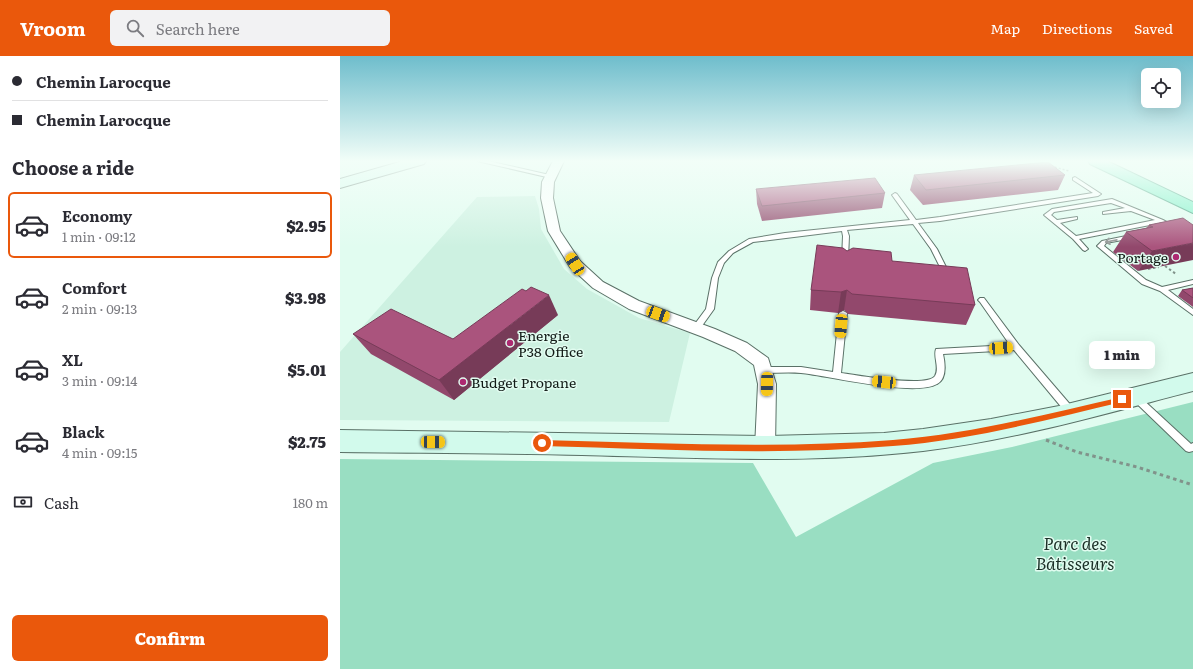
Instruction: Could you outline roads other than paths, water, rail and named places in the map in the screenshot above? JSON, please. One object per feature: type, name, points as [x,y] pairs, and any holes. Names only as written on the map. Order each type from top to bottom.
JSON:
[{"type":"highway","points":[[1155,190],[1193,208]]},
{"type":"highway","points":[[1176,190],[1193,197]]},
{"type":"main road","points":[[340,441],[557,443],[765,448],[841,446],[925,440],[992,430],[1193,382]]},
{"type":"street","points":[[548,190],[547,198],[554,231],[575,264],[598,285],[634,305],[696,328],[741,347],[762,362],[767,384],[765,448]]},
{"type":"lane","points":[[696,328],[710,309],[714,278],[721,262],[738,247],[751,240],[916,222],[1098,194],[1092,190]]},
{"type":"lane","points":[[895,195],[916,222],[934,249],[943,267]]},
{"type":"lane","points":[[1086,249],[1047,215],[1049,212],[1112,201],[1177,229],[1163,231]]},
{"type":"lane","points":[[1106,213],[1130,208]]},
{"type":"lane","points":[[1056,222],[1075,218]]},
{"type":"lane","points":[[1075,238],[1160,221]]},
{"type":"lane","points":[[844,229],[846,236],[845,268]]},
{"type":"lane","points":[[1141,236],[1104,242],[1100,246],[1144,282],[1162,289],[1193,313]]},
{"type":"lane","points":[[1162,289],[1193,282]]},
{"type":"lane","points":[[982,300],[1016,347],[1070,412]]},
{"type":"lane","points":[[837,375],[843,313]]},
{"type":"lane","points":[[764,370],[799,370],[886,382],[928,385],[938,379],[940,373],[941,366],[939,351],[1016,347]]},
{"type":"lane","points":[[1135,396],[1189,448],[1193,447]]},
{"type":"place","name":"Portage","points":[[1176,257]]},
{"type":"place","name":"Energie P38 Office","points":[[510,343]]},
{"type":"place","name":"Budget Propane","points":[[463,382]]},
{"type":"park label","name":"Parc des Bâtisseurs","points":[[1075,552]]}]
